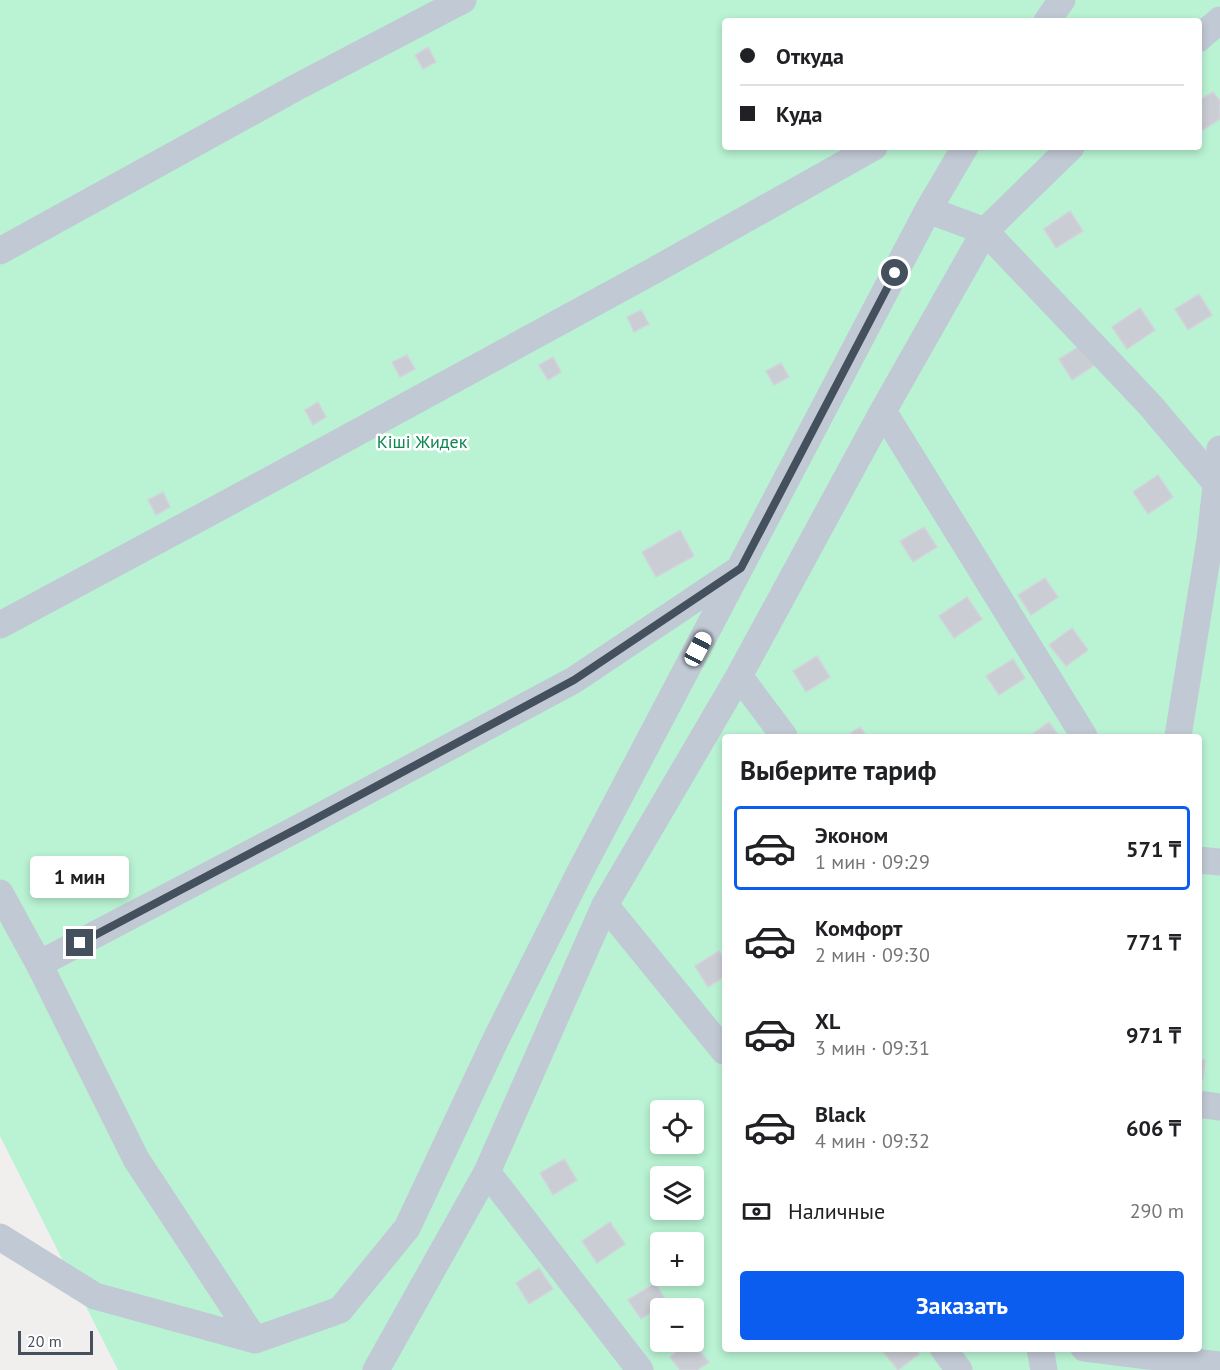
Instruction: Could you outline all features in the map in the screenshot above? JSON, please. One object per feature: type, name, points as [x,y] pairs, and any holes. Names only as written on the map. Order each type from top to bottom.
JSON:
[{"type":"street","points":[[0,250],[286,93],[463,0]]},
{"type":"street","points":[[1049,18],[1062,0]]},
{"type":"street","points":[[1202,36],[1220,20]]},
{"type":"street","points":[[0,625],[645,276],[869,150]]},
{"type":"street","points":[[0,1237],[95,1296],[255,1340],[340,1310],[407,1228],[497,1037],[571,891],[928,210],[963,150]]},
{"type":"street","points":[[376,1370],[487,1172],[605,905],[739,676],[883,411],[985,231],[1068,150]]},
{"type":"street","points":[[928,210],[985,231],[1150,405],[1215,482]]},
{"type":"street","points":[[883,411],[1083,734]]},
{"type":"street","points":[[1178,734],[1215,540],[1215,482],[1220,450]]},
{"type":"street","points":[[39,964],[574,680],[741,568]]},
{"type":"street","points":[[739,676],[782,734]]},
{"type":"street","points":[[1202,860],[1220,862]]},
{"type":"street","points":[[0,893],[39,964],[136,1159],[255,1340]]},
{"type":"street","points":[[605,905],[722,1049]]},
{"type":"street","points":[[1202,1105],[1220,1107]]},
{"type":"street","points":[[487,1172],[640,1370]]},
{"type":"street","points":[[947,1352],[959,1370]]},
{"type":"street","points":[[1041,1352],[1044,1370]]},
{"type":"street","points":[[1116,1352],[1220,1365]]},
{"type":"green space","name":"Кіші Жидек","points":[[0,0],[1220,0],[1220,1370],[118,1370],[0,1136]]},
{"type":"building","points":[[428,47],[436,62],[423,69],[415,55]]},
{"type":"building","points":[[1213,92],[1220,101],[1220,119],[1202,131],[1202,99]]},
{"type":"building","points":[[1070,211],[1083,231],[1056,248],[1044,229]]},
{"type":"building","points":[[1199,294],[1212,315],[1188,330],[1175,309]]},
{"type":"building","points":[[1140,308],[1155,330],[1127,349],[1112,327]]},
{"type":"building","points":[[641,310],[649,324],[634,332],[627,317]]},
{"type":"building","points":[[1083,344],[1095,365],[1072,380],[1059,359]]},
{"type":"building","points":[[407,355],[415,369],[400,377],[392,362]]},
{"type":"building","points":[[553,357],[561,372],[548,380],[539,365]]},
{"type":"building","points":[[781,363],[789,377],[774,385],[766,371]]},
{"type":"building","points":[[318,402],[326,417],[313,425],[305,410]]},
{"type":"building","points":[[1158,475],[1173,497],[1148,514],[1133,492]]},
{"type":"building","points":[[163,492],[170,507],[156,515],[148,500]]},
{"type":"building","points":[[924,527],[937,547],[913,562],[900,541]]},
{"type":"building","points":[[680,530],[694,556],[656,577],[642,552]]},
{"type":"building","points":[[1045,578],[1058,597],[1031,615],[1018,595]]},
{"type":"building","points":[[967,597],[982,619],[954,638],[939,616]]},
{"type":"building","points":[[1072,628],[1088,650],[1066,666],[1049,645]]},
{"type":"building","points":[[817,656],[830,677],[806,692],[793,671]]},
{"type":"building","points":[[1013,659],[1025,678],[999,695],[986,676]]},
{"type":"building","points":[[1049,722],[1058,734],[1033,734]]},
{"type":"building","points":[[860,727],[865,734],[849,734]]},
{"type":"building","points":[[719,951],[722,956],[722,978],[708,987],[695,966]]},
{"type":"building","points":[[1202,1060],[1205,1060],[1202,1080]]},
{"type":"building","points":[[564,1159],[577,1180],[553,1195],[540,1173]]},
{"type":"building","points":[[610,1222],[625,1244],[597,1263],[582,1241]]},
{"type":"building","points":[[539,1268],[553,1289],[529,1304],[516,1283]]},
{"type":"building","points":[[650,1286],[657,1286],[664,1298],[650,1298],[650,1313],[641,1319],[628,1300]]},
{"type":"building","points":[[677,1352],[700,1352],[709,1362],[697,1370],[680,1370],[670,1357]]},
{"type":"building","points":[[883,1352],[918,1352],[919,1354],[898,1370]]},
{"type":"route","points":[[80,943],[574,680],[741,568],[895,273]]}]
